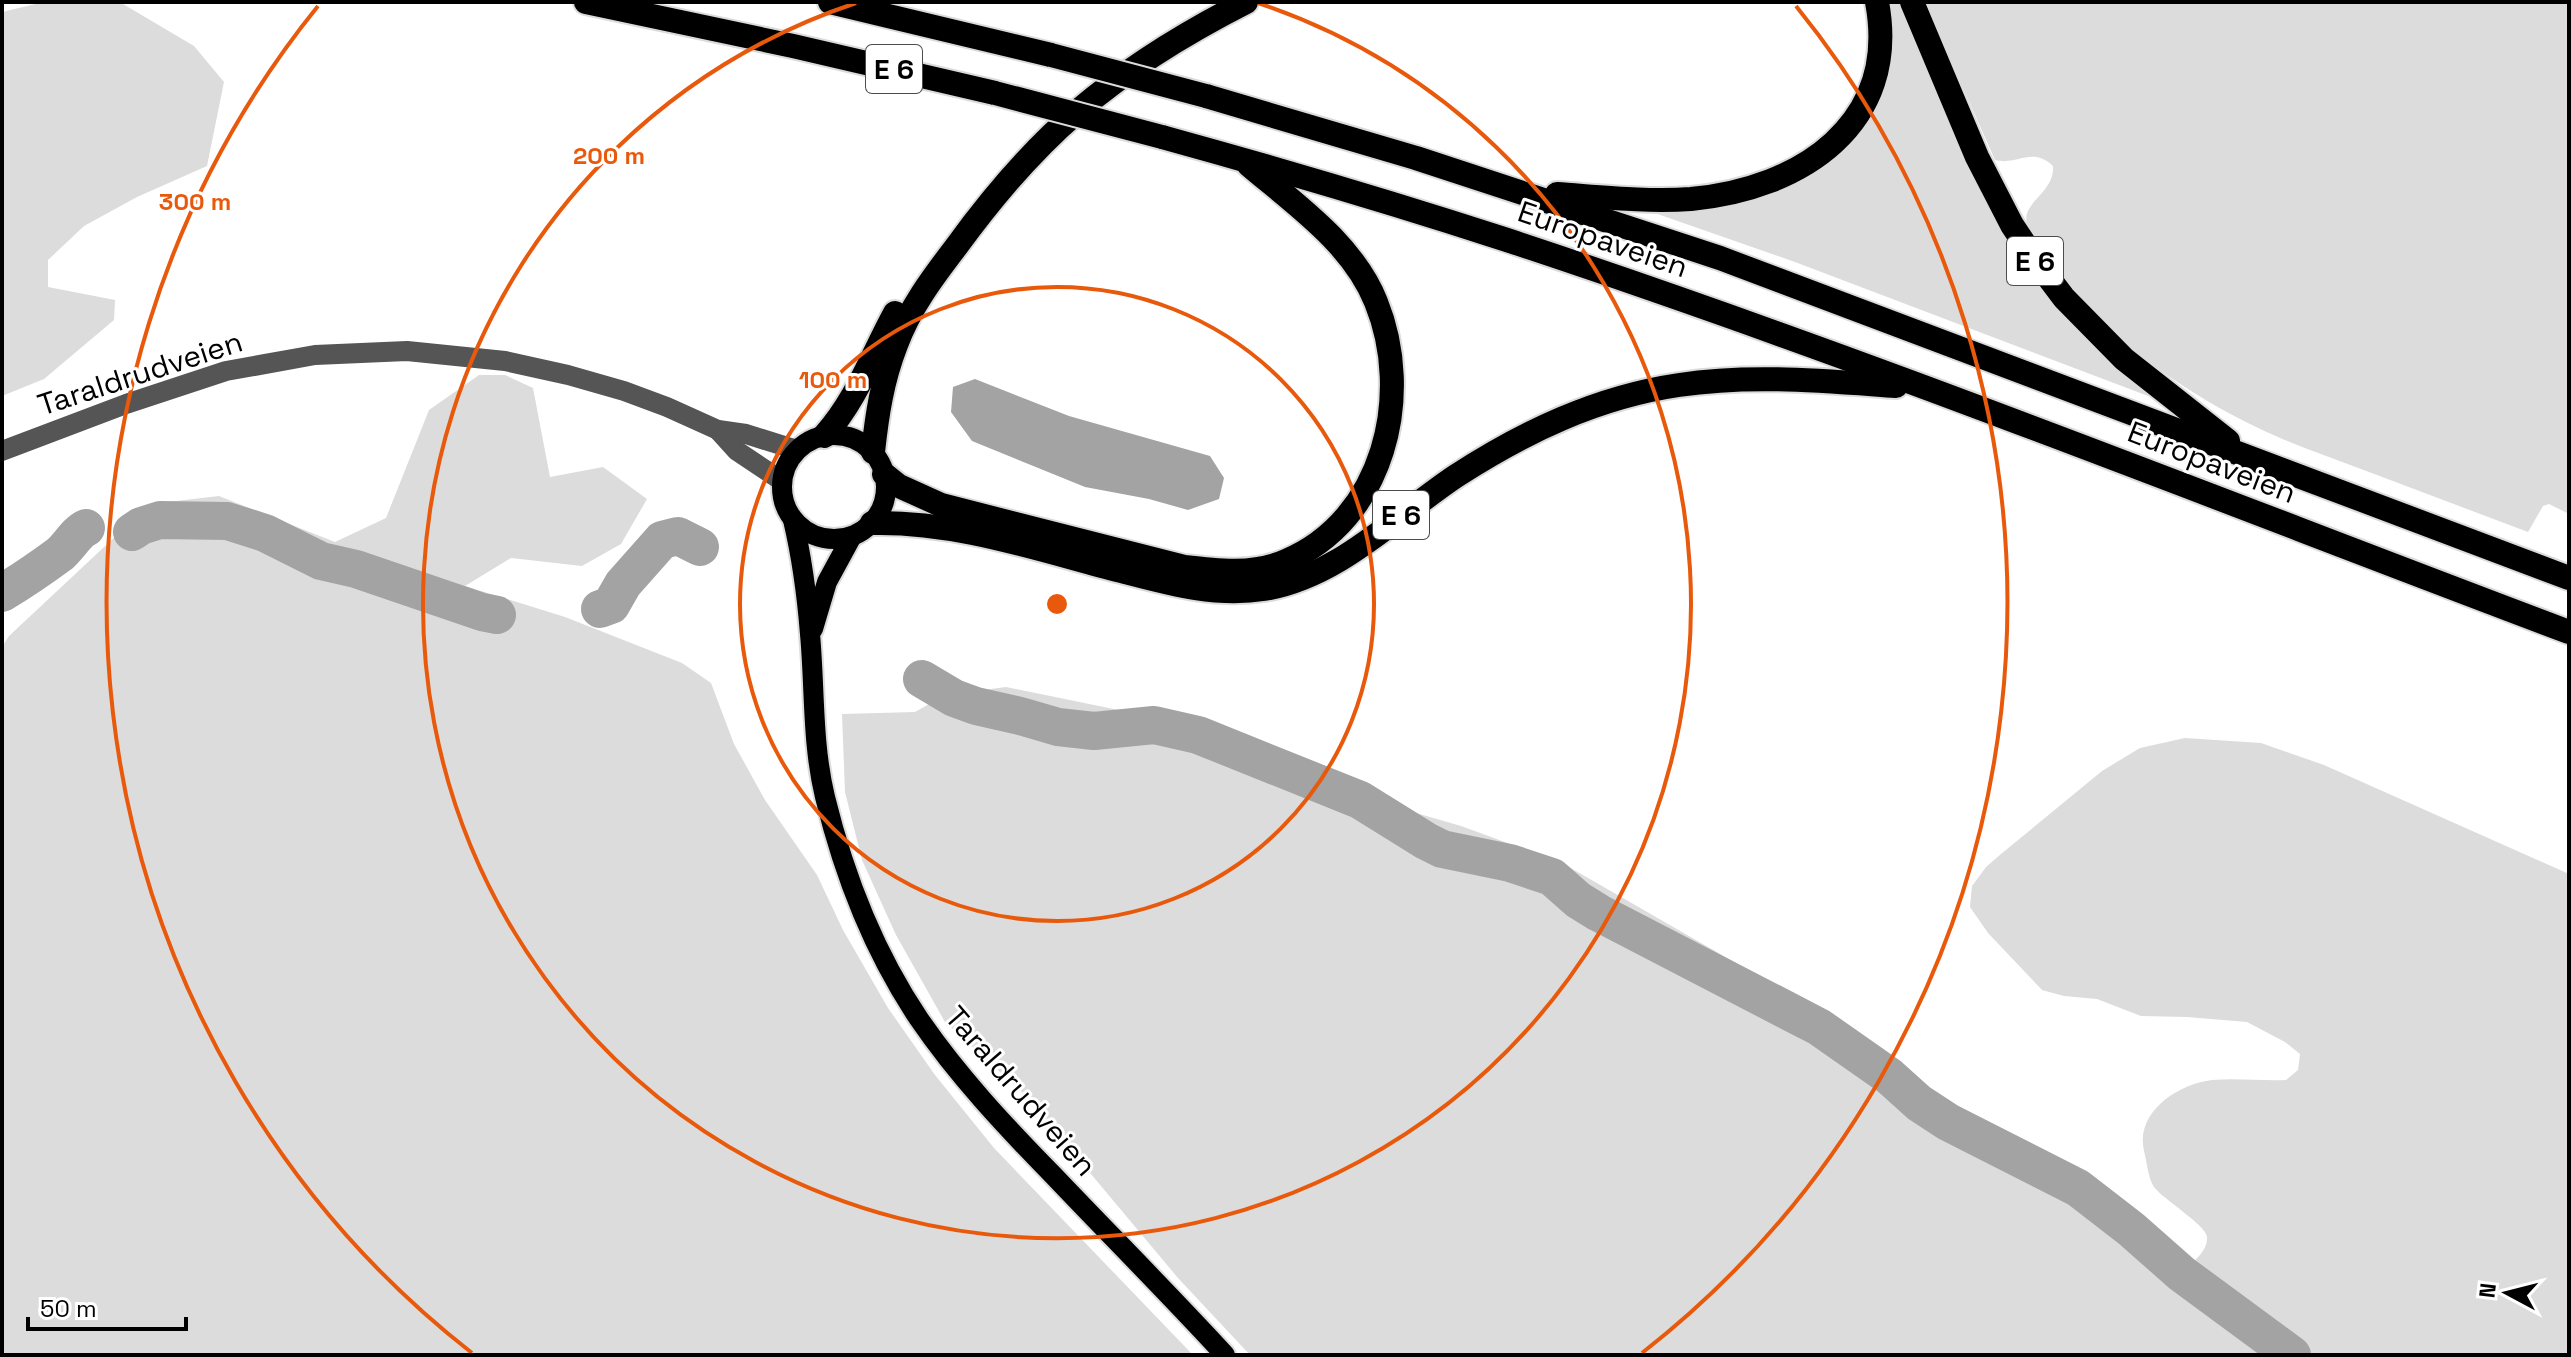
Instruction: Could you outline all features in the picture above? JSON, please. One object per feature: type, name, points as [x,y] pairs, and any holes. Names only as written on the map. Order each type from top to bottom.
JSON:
[{"type":"highway","name":"Europaveien","points":[[586,2],[845,57],[995,93],[1398,205],[1702,306],[1925,387],[2569,632]]},
{"type":"highway","name":"Europaveien","points":[[830,2],[1206,96],[1525,193],[1720,258],[2569,578]]},
{"type":"highway","points":[[824,436],[861,385],[875,348],[904,296],[973,199],[1025,144],[1083,90],[1162,34],[1222,2]]},
{"type":"highway","points":[[873,452],[881,390],[896,343],[913,308],[977,218],[1077,111],[1169,46],[1246,2]]},
{"type":"highway","name":"E 6","points":[[1525,193],[1689,199],[1739,191],[1791,173],[1831,147],[1847,131],[1872,90],[1882,40],[1877,2]]},
{"type":"highway","name":"E 6","points":[[1912,2],[1977,157],[2012,225],[2036,261],[2064,298],[2124,359],[2245,455]]},
{"type":"highway","name":"E 6","points":[[884,474],[899,486],[941,505],[1184,567],[1239,571],[1265,568],[1308,551],[1330,536],[1362,497],[1383,451],[1393,395],[1386,332],[1376,300],[1342,249],[1316,221],[1241,159]]},
{"type":"highway","name":"E 6","points":[[862,530],[937,525],[1182,586],[1239,591],[1265,589],[1292,582],[1341,557],[1501,448],[1538,429],[1614,399],[1679,385],[1748,380],[1925,387]]},
{"type":"main road","points":[[824,436],[851,437],[873,452],[884,474],[884,500],[862,530],[836,539],[806,531],[793,520],[782,495],[785,470],[797,450],[814,438],[824,436]]},
{"type":"main road","name":"Taraldrudveien","points":[[793,520],[800,548],[810,637],[816,739],[830,816],[864,917],[906,998],[937,1044],[986,1105],[1225,1355]]},
{"type":"main road","name":"Taraldrudveien","points":[[810,637],[827,582],[862,530]]},
{"type":"street","name":"Taraldrudveien","points":[[2,451],[126,404],[226,371],[345,352],[407,351],[542,368],[624,391],[718,430],[746,434],[797,450]]},
{"type":"street","name":"Taraldrudveien","points":[[718,430],[737,451],[782,481]]},
{"type":"shaded area","points":[[44,2],[123,4],[194,46],[224,82],[207,166],[137,197],[84,226],[48,260],[48,287],[115,300],[114,320],[44,379],[2,396],[2,12]]},
{"type":"shaded area","points":[[1888,2],[1903,2],[1987,197],[2164,402],[1795,262],[1646,210],[1753,197],[1883,85],[1891,48]]},
{"type":"shaded area","points":[[1925,2],[2569,2],[2569,514],[2549,504],[2543,506],[2528,532],[2312,451],[2249,424],[2193,392],[2141,355],[2094,313],[2060,275],[2035,240],[2026,216],[2049,183],[2053,166],[2038,157],[1995,160]]},
{"type":"shaded area","points":[[479,375],[505,375],[533,388],[550,477],[603,467],[647,499],[621,544],[582,566],[511,558],[465,586],[565,617],[682,663],[711,683],[734,744],[765,800],[817,875],[843,930],[888,1008],[935,1075],[994,1148],[1193,1355],[2,1355],[2,647],[9,636],[150,504],[219,496],[335,542],[386,518],[429,410]]},
{"type":"shaded area","points":[[975,379],[1069,416],[1210,456],[1224,478],[1219,499],[1188,510],[1085,487],[972,441],[951,412],[953,387]]},
{"type":"shaded area","points":[[1006,687],[1172,721],[1280,755],[1392,806],[1461,826],[1562,863],[1755,974],[1897,1071],[2073,1182],[2188,1267],[2204,1250],[2207,1237],[2200,1226],[2154,1187],[2144,1151],[2146,1124],[2162,1102],[2186,1087],[2221,1079],[2286,1080],[2298,1070],[2300,1054],[2285,1042],[2247,1022],[2141,1016],[2097,999],[2042,990],[1988,933],[1970,907],[1972,886],[1986,867],[2102,771],[2140,748],[2185,738],[2261,743],[2324,765],[2569,874],[2569,1355],[1250,1355],[1178,1278],[1024,1094],[945,1022],[896,935],[862,860],[845,792],[842,714],[915,712],[945,695]]},
{"type":"waterway","points":[[132,532],[160,520],[227,521],[265,533],[321,561],[356,569],[497,615]]},
{"type":"waterway","points":[[2,593],[60,554],[86,528]]},
{"type":"waterway","points":[[600,609],[611,605],[623,584],[662,540],[678,536],[700,547]]},
{"type":"waterway","points":[[922,679],[954,698],[976,706],[1058,727],[1094,731],[1154,725],[1198,735],[1360,800],[1442,849],[1510,863],[1552,877],[1578,900],[1599,913],[1819,1027],[1948,1122],[2078,1188],[2182,1274],[2292,1355]]}]
